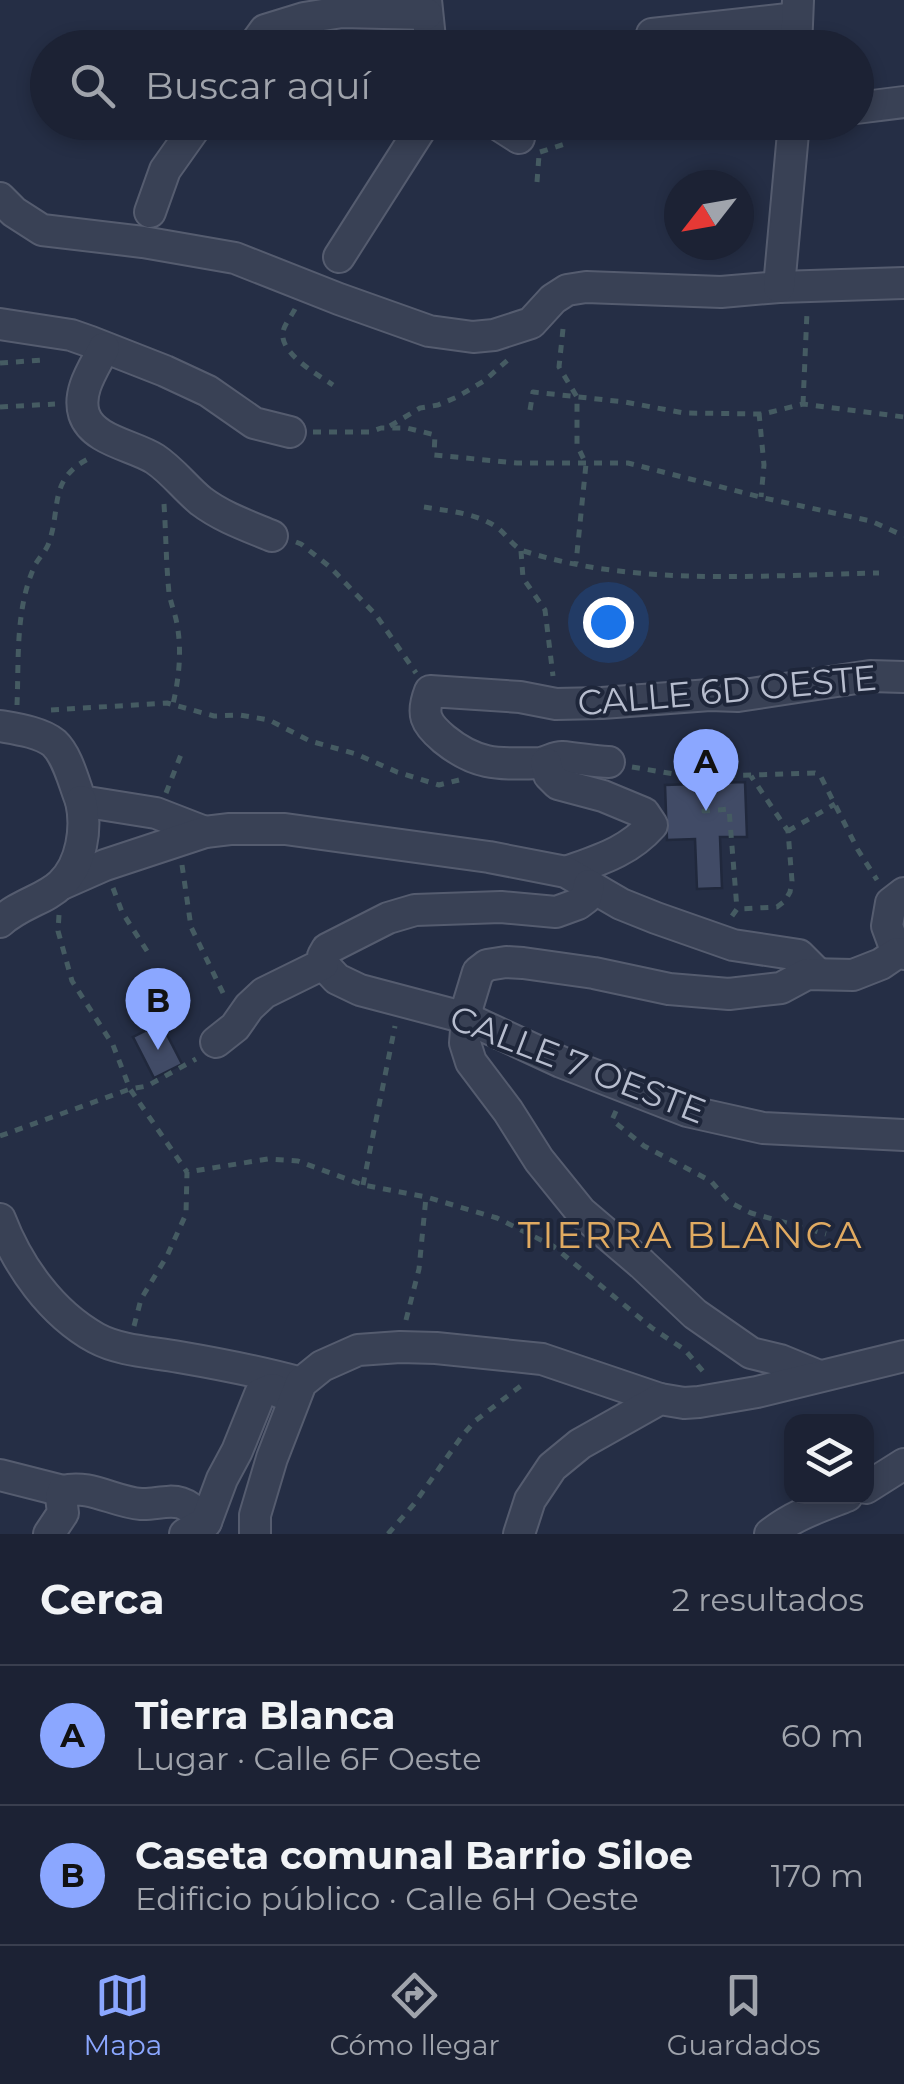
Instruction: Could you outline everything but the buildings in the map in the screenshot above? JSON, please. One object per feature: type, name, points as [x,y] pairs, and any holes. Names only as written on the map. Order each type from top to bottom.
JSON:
[{"type":"street","points":[[264,30],[350,6],[426,7]]},
{"type":"street","points":[[700,30],[797,22]]},
{"type":"street","points":[[874,106],[904,102]]},
{"type":"street","points":[[150,212],[165,170],[186,140]]},
{"type":"street","points":[[339,258],[413,140]]},
{"type":"street","points":[[794,140],[794,286]]},
{"type":"street","points":[[0,198],[42,230],[235,258],[429,331],[473,337],[531,323],[567,290],[601,287],[721,292],[904,283]]},
{"type":"street","points":[[0,324],[72,334],[208,391],[254,423],[290,432]]},
{"type":"street","points":[[104,348],[88,378],[94,422],[153,458],[205,504],[272,536]]},
{"type":"street","name":"CALLE 6D OESTE","points":[[427,699],[506,696],[556,704],[656,700],[738,696],[870,676],[904,677]]},
{"type":"street","points":[[427,699],[426,720],[436,732],[460,752],[484,762],[546,763],[558,756],[610,762]]},
{"type":"street","points":[[10,723],[54,743],[65,761],[82,801],[93,859]]},
{"type":"street","points":[[546,763],[558,784],[603,796],[644,813],[652,826],[640,839],[577,878]]},
{"type":"street","points":[[82,801],[156,813],[192,836]]},
{"type":"street","points":[[5,910],[62,884],[93,859],[139,856],[192,836],[230,829],[285,829],[489,856],[577,878],[621,904],[733,945],[799,955],[817,973]]},
{"type":"street","points":[[225,1034],[264,992],[323,964],[327,949],[388,918],[415,910],[501,907],[556,912],[586,898],[577,878]]},
{"type":"street","points":[[819,1376],[751,1353],[696,1314],[573,1202],[471,1062],[465,1043],[466,1018],[478,972],[487,965],[523,962],[669,989],[729,994],[782,988],[807,974],[853,975],[901,954],[888,926],[898,898]]},
{"type":"street","name":"CALLE 7 OESTE","points":[[323,964],[336,979],[360,990],[466,1018],[561,1062],[688,1110],[763,1128],[904,1135]]},
{"type":"street","points":[[1,1222],[31,1278],[52,1304],[99,1340],[258,1371],[298,1391]]},
{"type":"street","points":[[255,1534],[256,1515],[272,1458],[298,1391],[322,1366],[358,1350],[400,1347],[542,1358],[660,1399],[684,1403],[904,1356]]},
{"type":"street","points":[[727,1396],[751,1353]]},
{"type":"street","points":[[195,1528],[237,1452],[260,1394],[272,1389],[298,1391]]},
{"type":"street","points":[[518,1534],[530,1500],[552,1467],[580,1444],[660,1399]]},
{"type":"street","points":[[874,1483],[904,1464]]},
{"type":"street","points":[[0,1475],[122,1502],[182,1503],[190,1507],[195,1528]]},
{"type":"street","points":[[49,1534],[62,1513],[61,1497],[75,1490]]},
{"type":"street","points":[[770,1534],[787,1520],[824,1504]]},
{"type":"path","points":[[519,140],[537,182]]},
{"type":"path","points":[[305,286],[283,332],[284,339],[294,359],[333,385]]},
{"type":"path","points":[[794,286],[804,404]]},
{"type":"path","points":[[567,290],[559,367],[577,396],[578,445],[586,464],[576,563]]},
{"type":"path","points":[[387,428],[420,408],[438,405],[484,381],[514,354],[531,323]]},
{"type":"path","points":[[530,410],[533,392],[625,402],[684,414],[759,414],[804,404],[904,417]]},
{"type":"path","points":[[0,407],[94,422],[100,452],[67,472],[48,545],[34,567],[21,614],[10,723],[173,704],[214,716],[269,720],[310,741],[439,785],[474,776],[484,762]]},
{"type":"path","points":[[759,414],[764,466],[761,498]]},
{"type":"path","points":[[290,432],[407,428],[434,435],[434,455],[517,463],[628,463],[761,498],[871,521],[904,536]]},
{"type":"path","points":[[170,471],[164,485],[168,579],[180,650],[173,704]]},
{"type":"path","points":[[424,506],[468,514],[496,527],[521,551],[592,568],[692,576],[879,573]]},
{"type":"path","points":[[272,536],[301,544],[330,567],[376,615],[427,699]]},
{"type":"path","points":[[521,551],[523,578],[545,610],[556,704]]},
{"type":"path","points":[[156,813],[182,752]]},
{"type":"path","points":[[610,762],[653,772],[704,777],[820,775],[858,850],[898,898]]},
{"type":"path","points":[[737,908],[776,907],[790,892],[792,881],[788,831],[751,776]]},
{"type":"path","points":[[704,777],[704,811],[729,809],[737,908],[716,938]]},
{"type":"path","points":[[788,831],[835,804]]},
{"type":"path","points":[[0,1136],[146,1086],[192,1063],[225,1034],[220,986],[191,926],[192,836]]},
{"type":"path","points":[[93,859],[148,950]]},
{"type":"path","points":[[62,884],[58,931],[72,982],[113,1045],[130,1089],[187,1172],[186,1214],[141,1299],[129,1348]]},
{"type":"path","points":[[363,1185],[400,1000]]},
{"type":"path","points":[[626,1087],[612,1120],[644,1146],[710,1182],[729,1202],[751,1213],[826,1234]]},
{"type":"path","points":[[187,1172],[268,1158],[298,1161],[363,1185],[426,1197],[497,1218],[553,1246],[652,1328],[685,1350],[727,1396]]},
{"type":"path","points":[[400,1347],[419,1269],[426,1197]]},
{"type":"path","points":[[388,1534],[475,1421],[532,1378],[542,1358]]},
{"type":"place","name":"Tierra Blanca","points":[[706,811]]},
{"type":"place","name":"Caseta comunal Barrio Siloe","points":[[158,1050]]},
{"type":"district","name":"TIERRA BLANCA","points":[[691,1234]]}]
